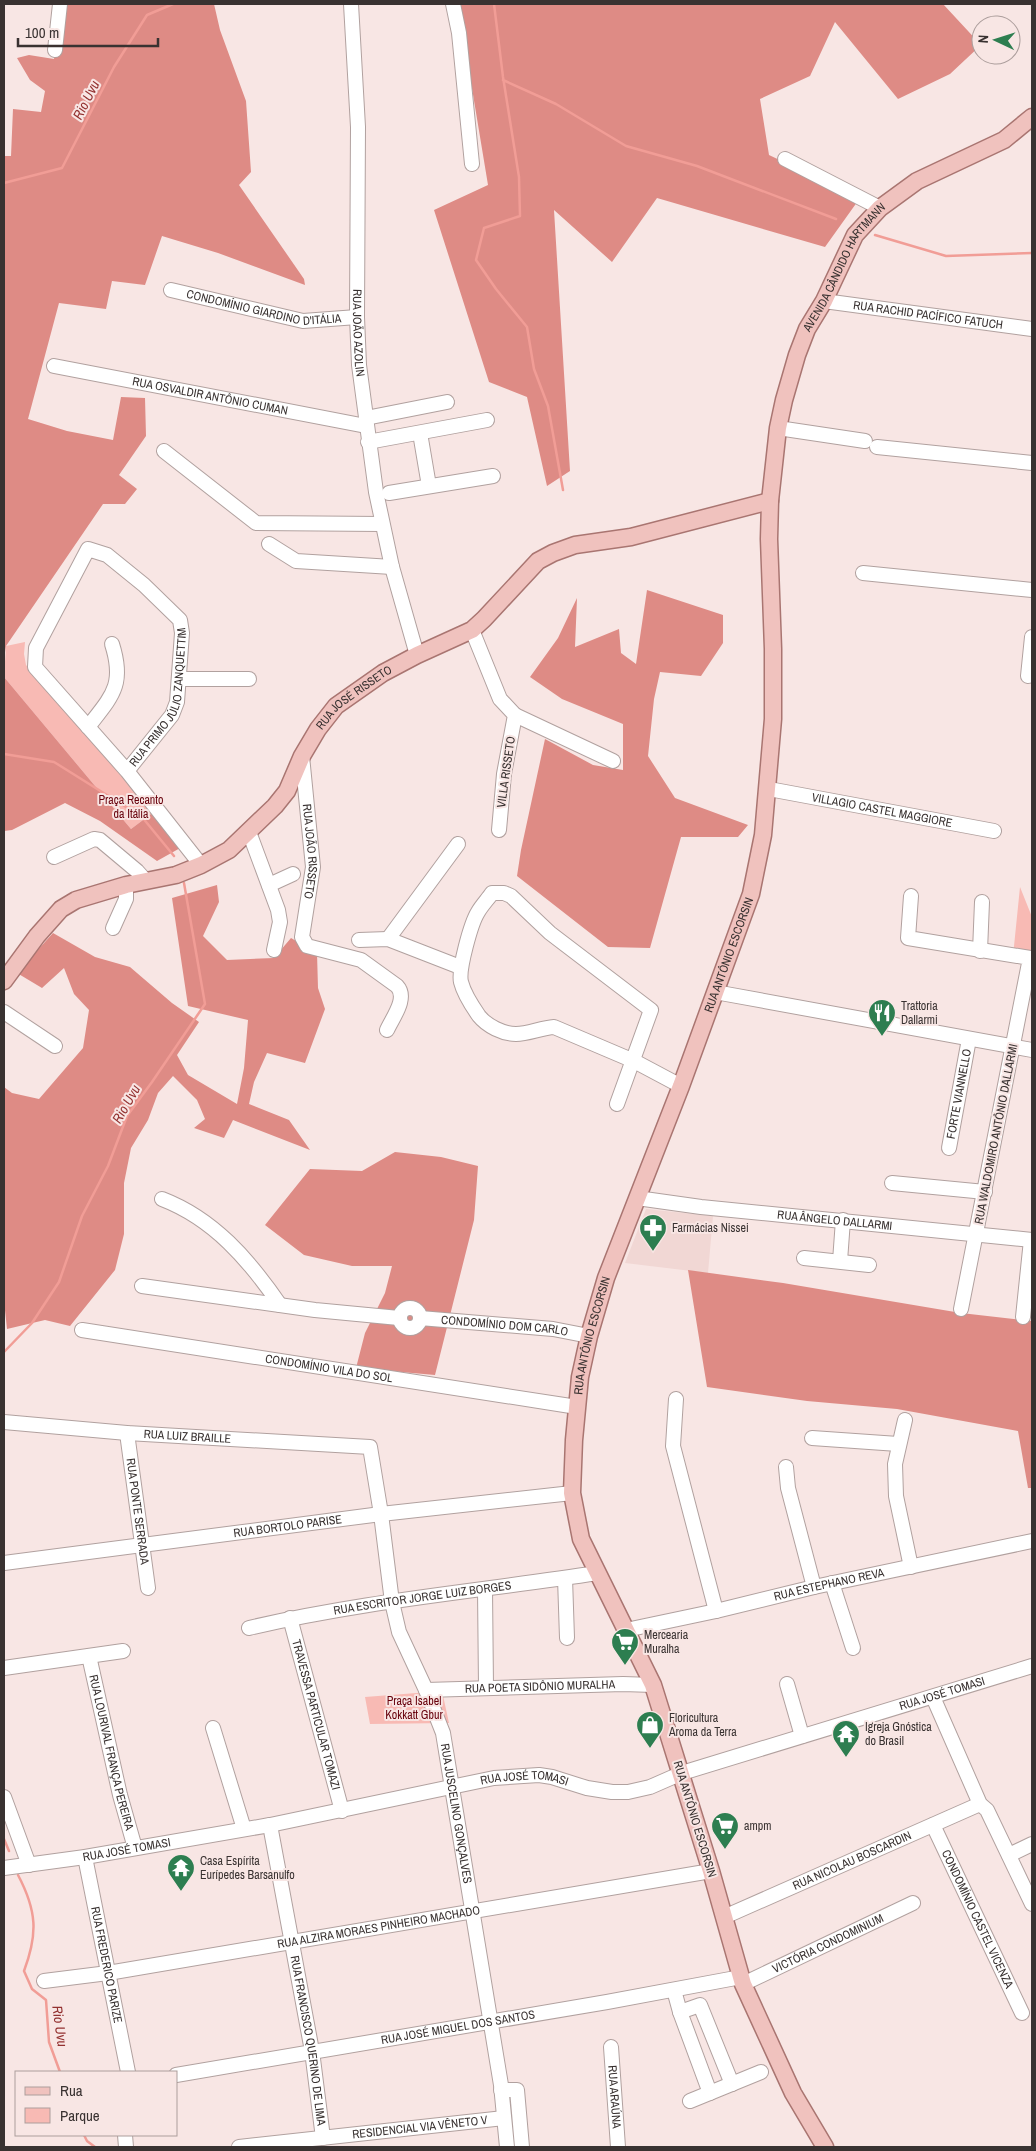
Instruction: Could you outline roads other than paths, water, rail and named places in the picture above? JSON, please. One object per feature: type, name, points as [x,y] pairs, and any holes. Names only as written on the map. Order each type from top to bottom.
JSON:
[{"type":"main road","name":"AVENIDA CÂNDIDO HARTMANN","points":[[770,501],[778,428],[797,355],[807,329],[824,301],[855,235],[880,208],[917,182],[1004,140],[1032,117]]},
{"type":"main road","name":"RUA JOSÉ RISSETO","points":[[4,981],[37,936],[62,909],[76,900],[126,885],[176,875],[201,865],[229,850],[249,832],[288,790],[302,756],[318,729],[336,706],[383,673],[472,630],[538,561],[575,545],[640,535],[770,501]]},
{"type":"main road","name":"RUA ANTÔNIO ESCORSIN","points":[[770,501],[769,538],[773,693],[769,789],[752,894],[681,1086],[606,1278],[589,1336],[580,1377],[574,1440],[572,1493],[581,1539],[652,1685],[682,1773],[712,1871],[742,1980],[792,2093],[825,2147]]},
{"type":"street","points":[[55,50],[60,4]]},
{"type":"street","name":"RUA JOÃO AZOLIN","points":[[351,4],[358,127],[357,317],[359,365],[368,442],[382,524],[392,568],[417,655]]},
{"type":"street","points":[[453,4],[459,33],[472,164]]},
{"type":"street","points":[[785,159],[880,208]]},
{"type":"street","name":"CONDOMÍNIO GIARDINO D'ITÁLIA","points":[[171,290],[303,321],[357,317]]},
{"type":"street","name":"RUA RACHID PACÍFICO FATUCH","points":[[824,301],[1032,329]]},
{"type":"street","name":"RUA OSVALDIR ANTÔNIO CUMAN","points":[[54,366],[366,422]]},
{"type":"street","points":[[366,422],[447,402]]},
{"type":"street","points":[[368,442],[487,420]]},
{"type":"street","points":[[778,428],[871,444],[1032,463]]},
{"type":"street","points":[[420,432],[429,486]]},
{"type":"street","points":[[164,451],[256,523],[382,524]]},
{"type":"street","points":[[388,493],[493,476]]},
{"type":"street","points":[[269,544],[296,561],[392,568]]},
{"type":"street","name":"RUA PRIMO JÚLIO ZANQUETTIM","points":[[88,727],[35,667],[34,658],[36,648],[88,550],[108,556],[144,585],[180,620],[182,633],[177,702],[172,715],[127,771]]},
{"type":"street","points":[[863,573],[1032,590]]},
{"type":"street","name":"VILLA RISSETO","points":[[472,630],[500,699],[515,714],[613,761]]},
{"type":"street","points":[[1028,676],[1032,637]]},
{"type":"street","points":[[112,644],[117,658],[114,694],[88,727],[127,771],[201,865]]},
{"type":"street","points":[[180,679],[249,679]]},
{"type":"street","name":"VILLA RISSETO","points":[[499,830],[504,774],[515,714]]},
{"type":"street","name":"RUA JOÃO RISSETO","points":[[302,756],[313,867],[302,938],[307,946],[361,960],[402,991],[402,998],[387,1030]]},
{"type":"street","name":"VILLAGIO CASTEL MAGGIORE","points":[[769,789],[994,831]]},
{"type":"street","points":[[249,832],[269,885],[280,922],[274,950]]},
{"type":"street","points":[[54,857],[94,839],[100,840],[146,881]]},
{"type":"street","points":[[388,939],[458,844]]},
{"type":"street","points":[[269,885],[293,874]]},
{"type":"street","points":[[113,928],[126,899],[126,885]]},
{"type":"street","points":[[617,1104],[634,1061],[651,1010],[550,933],[511,896],[504,893],[492,894],[477,912],[460,967],[461,982],[473,1008],[484,1021],[498,1030],[516,1034],[554,1027],[634,1061],[681,1086]]},
{"type":"street","points":[[911,896],[908,938],[980,951],[982,902]]},
{"type":"street","points":[[359,940],[388,939],[460,967]]},
{"type":"street","name":"RUA WALDOMIRO ANTÔNIO DALLARMI","points":[[961,1308],[977,1235],[1030,958],[980,951]]},
{"type":"street","points":[[715,992],[1032,1050]]},
{"type":"street","points":[[4,1012],[55,1046]]},
{"type":"street","name":"FORTE VIANNELLO","points":[[949,1148],[970,1039]]},
{"type":"street","points":[[892,1183],[985,1192]]},
{"type":"street","name":"RUA ÂNGELO DALLARMI","points":[[637,1198],[1032,1240]]},
{"type":"street","points":[[162,1199],[176,1204],[205,1221],[239,1252],[258,1274],[280,1305]]},
{"type":"street","points":[[840,1261],[844,1220]]},
{"type":"street","points":[[1023,1317],[1032,1240]]},
{"type":"street","points":[[804,1258],[869,1265]]},
{"type":"street","name":"CONDOMÍNIO DOM CARLO","points":[[142,1286],[280,1305],[399,1318],[401,1312],[407,1308],[413,1308],[418,1312],[420,1318],[553,1329],[589,1336]]},
{"type":"street","name":"CONDOMÍNIO VILA DO SOL","points":[[82,1330],[577,1407]]},
{"type":"street","points":[[676,1399],[673,1446],[716,1611]]},
{"type":"street","points":[[905,1420],[898,1444],[895,1464],[896,1496],[911,1567]]},
{"type":"street","name":"RUA LUIZ BRAILLE","points":[[4,1422],[127,1433],[370,1447]]},
{"type":"street","name":"RUA PONTE SERRADA","points":[[127,1433],[148,1588]]},
{"type":"street","points":[[812,1438],[898,1444]]},
{"type":"street","name":"RUA JUSCELINO GONÇALVES","points":[[370,1447],[392,1602],[399,1632],[426,1690],[443,1733],[501,2090],[507,2147]]},
{"type":"street","points":[[786,1467],[788,1488],[814,1587]]},
{"type":"street","name":"RUA BORTOLO PARISE","points":[[4,1563],[381,1514],[572,1493]]},
{"type":"street","name":"RUA ESTEPHANO REVA","points":[[626,1630],[832,1583],[1032,1541]]},
{"type":"street","name":"RUA ESCRITOR JORGE LUIZ BORGES","points":[[249,1628],[290,1618],[597,1573]]},
{"type":"street","points":[[565,1578],[567,1638]]},
{"type":"street","points":[[832,1583],[853,1648]]},
{"type":"street","points":[[485,1590],[486,1687]]},
{"type":"street","name":"TRAVESSA PARTICULAR TOMAZI","points":[[290,1618],[342,1811]]},
{"type":"street","points":[[4,1668],[123,1651]]},
{"type":"street","name":"RUA LOURIVAL FRANÇA PEREIRA","points":[[89,1656],[120,1795],[135,1848]]},
{"type":"street","name":"RUA JOSÉ TOMASI","points":[[4,1868],[85,1857],[270,1825],[494,1778],[539,1775],[587,1788],[612,1792],[628,1792],[650,1787],[682,1773],[1032,1666]]},
{"type":"street","points":[[787,1684],[802,1736]]},
{"type":"street","name":"RUA POETA SIDÔNIO MURALHA","points":[[426,1690],[486,1687],[652,1685]]},
{"type":"street","points":[[933,1697],[980,1804],[987,1810],[1032,1904]]},
{"type":"street","points":[[213,1728],[244,1829]]},
{"type":"street","points":[[4,1797],[29,1865]]},
{"type":"street","name":"RUA NICOLAU BOSCARDIN","points":[[724,1917],[980,1804]]},
{"type":"street","name":"CONDOMÍNIO CASTEL VICENZA","points":[[933,1824],[1022,2013]]},
{"type":"street","name":"RUA FRANCISCO QUERINO DE LIMA","points":[[270,1825],[312,2052],[330,2137]]},
{"type":"street","points":[[1009,1855],[1032,1844]]},
{"type":"street","name":"RUA FREDERICO PARIZE","points":[[85,1857],[128,2071]]},
{"type":"street","name":"RUA ALZIRA MORAES PINHEIRO MACHADO","points":[[44,1982],[108,1973],[471,1910],[712,1871]]},
{"type":"street","name":"VICTÓRIA CONDOMINIUM","points":[[742,1980],[913,1903]]},
{"type":"street","name":"RUA JOSÉ MIGUEL DOS SANTOS","points":[[178,2075],[742,1980]]},
{"type":"street","points":[[674,1990],[680,2012],[710,2093]]},
{"type":"street","points":[[680,2012],[700,2006],[732,2084]]},
{"type":"street","name":"RUA ARAÚNA","points":[[612,2047],[618,2147]]},
{"type":"street","points":[[690,2101],[761,2072]]},
{"type":"street","points":[[501,2090],[517,2090],[522,2147]]},
{"type":"street","name":"RESIDENCIAL VIA VÊNETO V","points":[[239,2147],[504,2118]]},
{"type":"waterway","name":"Rio Uvu","points":[[4,183],[62,168],[114,67],[147,15],[173,4]]},
{"type":"waterway","points":[[494,4],[503,77],[519,177],[520,216],[484,228],[476,260],[496,289],[527,327],[534,369],[548,406],[563,490]]},
{"type":"waterway","points":[[503,80],[556,104],[626,146],[697,166],[836,219]]},
{"type":"waterway","points":[[875,235],[946,256],[1032,253]]},
{"type":"waterway","name":"Rio Uvu","points":[[4,754],[54,762],[142,817],[174,856]]},
{"type":"waterway","name":"Rio Uvu","points":[[4,1352],[32,1323],[59,1282],[82,1216],[108,1166],[127,1116],[205,1004],[184,883]]},
{"type":"waterway","name":"Rio Uvu","points":[[4,1839],[9,1851]]},
{"type":"waterway","name":"Rio Uvu","points":[[18,1875],[29,1900],[33,1923],[32,1945],[24,1971],[32,1989],[46,2000],[49,2042],[60,2071]]},
{"type":"waterway","name":"Rio Uvu","points":[[84,2136],[87,2141],[95,2147]]},
{"type":"place","name":"Trattoria Dallarmi","points":[[882,1037]]},
{"type":"place","name":"Farmácias Nissei","points":[[653,1252]]},
{"type":"place","name":"Mercearia Muralha","points":[[625,1666]]},
{"type":"place","name":"Floricultura Aroma da Terra","points":[[650,1749]]},
{"type":"place","name":"Igreja Gnóstica do Brasil","points":[[846,1758]]},
{"type":"place","name":"ampm","points":[[725,1850]]},
{"type":"place","name":"Casa Espírita Eurípedes Barsanulfo","points":[[181,1892]]},
{"type":"park label","name":"Praça Recanto da Itália","points":[[131,807]]},
{"type":"park label","name":"Praça Isabel Kokkatt Gbur","points":[[414,1708]]}]
